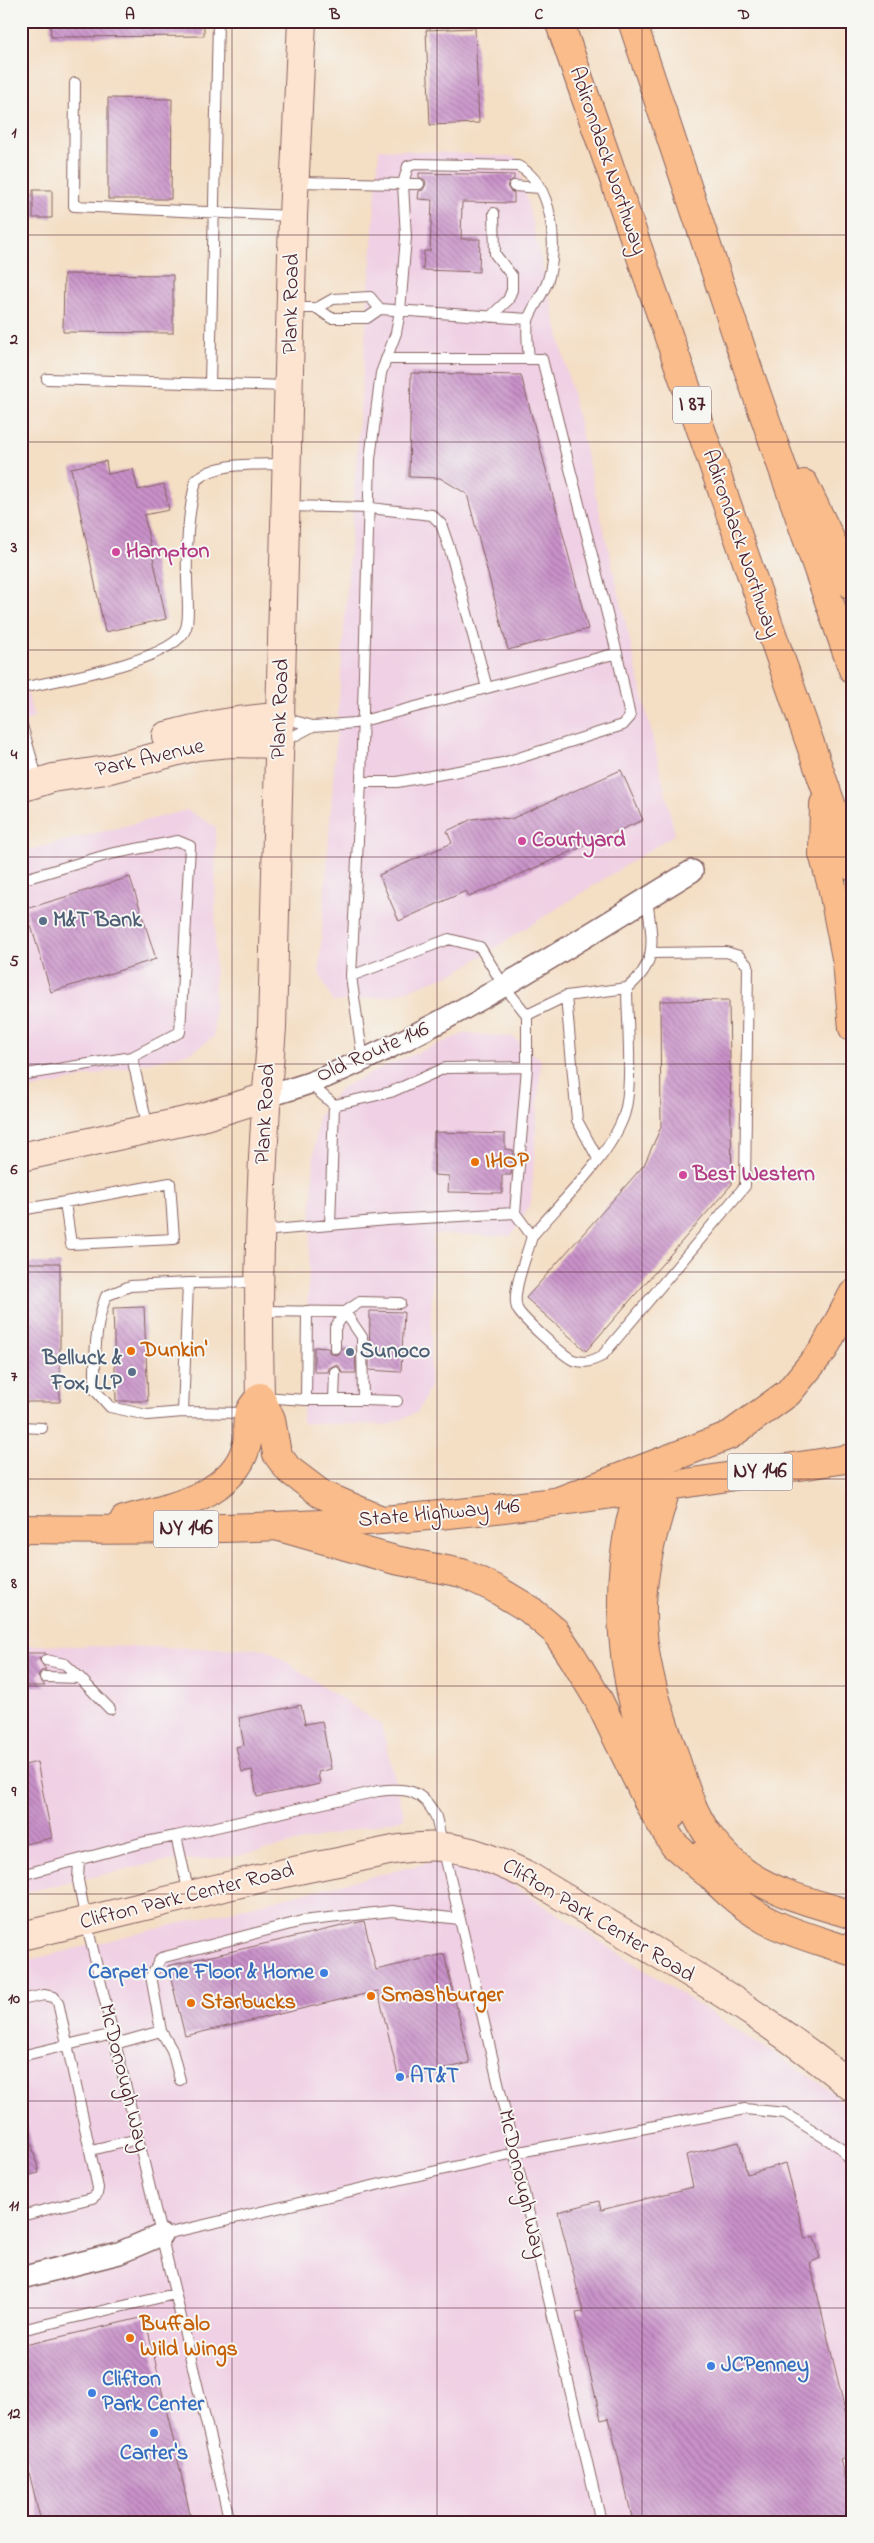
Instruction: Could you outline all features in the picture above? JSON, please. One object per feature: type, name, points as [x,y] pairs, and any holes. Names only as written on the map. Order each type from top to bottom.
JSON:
[{"type":"main road","name":"Adirondack Northway","points":[[559,21],[853,867]]},
{"type":"main road","points":[[632,21],[749,372],[853,670]]},
{"type":"main road","points":[[749,372],[853,586]]},
{"type":"main road","points":[[825,788],[823,854],[832,886],[847,964],[853,1028]]},
{"type":"main road","points":[[556,1502],[730,1435],[788,1393],[824,1349],[853,1294]]},
{"type":"main road","points":[[96,1528],[184,1503],[228,1479],[239,1464],[247,1446],[254,1405],[271,1419],[277,1454],[288,1469],[321,1494],[382,1520]]},
{"type":"main road","name":"State Highway 146","points":[[21,1529],[276,1526],[382,1520],[556,1502],[853,1458]]},
{"type":"main road","points":[[667,1486],[648,1557],[642,1589],[642,1625],[647,1665],[658,1710],[688,1797],[712,1840],[747,1874],[788,1895],[853,1915]]},
{"type":"main road","points":[[639,1491],[630,1521],[625,1549],[624,1627],[627,1672],[638,1719],[676,1825],[706,1872]]},
{"type":"main road","points":[[276,1526],[395,1560],[462,1573],[494,1588],[529,1609],[555,1631],[572,1656],[598,1699],[650,1806],[674,1845],[733,1897],[767,1921],[853,1952]]},
{"type":"street","name":"Plank Road","points":[[254,1405],[266,1097],[272,1028],[290,387],[304,308],[293,216],[302,21]]},
{"type":"street","points":[[38,783],[100,755],[208,724],[248,719],[280,731]]},
{"type":"street","name":"Old Route 146","points":[[21,1157],[199,1118],[309,1083],[363,1060],[432,1027],[504,986],[692,871]]},
{"type":"street","name":"Clifton Park Center Road","points":[[21,1936],[308,1867],[408,1848],[442,1847],[466,1851],[494,1860],[525,1874],[726,1997],[821,2062],[853,2088]]},
{"type":"street","points":[[21,2278],[120,2253],[161,2235]]},
{"type":"lane","points":[[210,384],[218,21]]},
{"type":"lane","points":[[75,83],[74,206],[214,214],[293,216]]},
{"type":"lane","points":[[363,1060],[351,976],[361,782],[361,722],[370,508],[370,459],[381,373],[396,333],[400,311],[406,237],[403,184],[408,166],[416,164],[518,166],[529,172],[540,188],[552,220],[553,255],[548,282],[539,303],[528,319],[529,359]]},
{"type":"lane","points":[[296,182],[419,184]]},
{"type":"lane","points":[[514,186],[540,188]]},
{"type":"lane","points":[[490,317],[508,300],[512,290],[512,276],[495,254],[494,213]]},
{"type":"lane","points":[[304,308],[333,299],[370,297],[380,309]]},
{"type":"lane","points":[[304,308],[331,318],[366,318],[380,309],[528,319]]},
{"type":"lane","points":[[361,782],[396,782],[503,763],[623,725],[630,717],[617,653],[542,359],[386,359]]},
{"type":"lane","points":[[47,379],[290,387]]},
{"type":"lane","points":[[21,688],[132,661],[170,647],[177,642],[187,628],[186,529],[196,480],[207,471],[230,467],[288,464]]},
{"type":"lane","points":[[287,506],[370,508],[432,516],[441,524],[451,553],[487,688]]},
{"type":"lane","points":[[280,731],[361,722],[617,653]]},
{"type":"lane","points":[[21,722],[38,783]]},
{"type":"lane","points":[[280,731],[313,726]]},
{"type":"lane","points":[[21,880],[110,854],[178,841],[190,846],[180,1032],[132,1057],[28,1074],[21,1071]]},
{"type":"lane","points":[[527,1015],[566,996],[627,988],[639,979],[648,966],[651,953],[647,898]]},
{"type":"lane","points":[[351,976],[449,939],[480,947],[504,986],[527,1015],[527,1067],[515,1213],[532,1236]]},
{"type":"lane","points":[[627,988],[626,1105],[616,1133],[598,1159],[532,1236],[516,1295],[516,1307],[523,1319],[572,1360],[587,1363],[602,1356],[745,1186],[748,966],[739,956],[726,952],[651,953]]},
{"type":"lane","points":[[566,996],[577,1120],[598,1159]]},
{"type":"lane","points":[[132,1057],[148,1129]]},
{"type":"lane","points":[[334,1105],[391,1092],[445,1068],[527,1067]]},
{"type":"lane","points":[[309,1083],[334,1105]]},
{"type":"lane","points":[[330,1225],[334,1105]]},
{"type":"lane","points":[[21,1210],[170,1183],[174,1239],[72,1244],[65,1203]]},
{"type":"lane","points":[[261,1231],[515,1213]]},
{"type":"lane","points":[[258,1282],[188,1282],[130,1286],[106,1296],[98,1319],[95,1349],[95,1390],[110,1407],[147,1415],[306,1400],[397,1401]]},
{"type":"lane","points":[[183,1412],[188,1282]]},
{"type":"lane","points":[[336,1348],[335,1328],[345,1312],[360,1302],[400,1303]]},
{"type":"lane","points":[[258,1310],[345,1312]]},
{"type":"lane","points":[[306,1400],[307,1311]]},
{"type":"lane","points":[[345,1312],[362,1337],[363,1400]]},
{"type":"lane","points":[[334,1400],[335,1372]]},
{"type":"lane","points":[[21,1427],[42,1428]]},
{"type":"lane","points":[[46,1660],[65,1664],[110,1710]]},
{"type":"lane","points":[[45,1678],[80,1678]]},
{"type":"lane","name":"McDonough Way","points":[[21,1875],[140,1843],[378,1790],[397,1788],[413,1792],[428,1802],[436,1818],[601,2522]]},
{"type":"lane","points":[[176,1836],[190,1896]]},
{"type":"lane","name":"McDonough Way","points":[[79,1860],[78,1880],[86,1921],[230,2522]]},
{"type":"lane","points":[[180,2080],[172,2050],[161,2031],[151,1976],[161,1958],[302,1921],[392,1912],[459,1919]]},
{"type":"lane","points":[[21,2000],[44,1995],[54,1997],[69,2045],[97,2178],[97,2194],[92,2198],[21,2216]]},
{"type":"lane","points":[[21,2056],[69,2045],[161,2031]]},
{"type":"lane","points":[[161,2235],[514,2153],[746,2108],[785,2113],[841,2148],[853,2165]]},
{"type":"lane","points":[[91,2150],[138,2139]]},
{"type":"lane","points":[[21,2330],[175,2294]]},
{"type":"shaded area","points":[[379,149],[517,157],[675,834],[455,973],[391,996],[333,1002],[319,973]]},
{"type":"shaded area","points":[[21,669],[34,718],[21,722]]},
{"type":"shaded area","points":[[187,810],[216,827],[214,1037],[192,1052],[21,1092],[21,852]]},
{"type":"shaded area","points":[[465,1033],[513,1037],[541,1060],[531,1203],[511,1236],[433,1234],[430,1387],[418,1412],[389,1425],[302,1423],[314,1152],[318,1117],[341,1088],[385,1066]]},
{"type":"shaded area","points":[[21,1645],[267,1649],[381,1725],[405,1818],[233,1857],[161,1862],[21,1893]]},
{"type":"shaded area","name":"Clifton Park Center","points":[[435,1861],[508,1882],[832,2091],[853,2116],[853,2522],[21,2522],[21,1962]]},
{"type":"building","points":[[50,21],[204,21],[204,36],[51,37]]},
{"type":"building","points":[[475,28],[479,123],[430,125],[426,30]]},
{"type":"building","points":[[108,98],[172,99],[171,199],[108,199]]},
{"type":"building","points":[[419,173],[514,175],[514,179],[507,186],[514,193],[514,203],[462,202],[461,239],[480,239],[479,272],[423,270],[424,251],[430,251],[432,200],[418,199],[419,191],[423,190],[426,184],[425,180],[419,177]]},
{"type":"building","points":[[33,190],[52,190],[52,218],[33,218]]},
{"type":"building","points":[[64,274],[173,275],[173,333],[63,332]]},
{"type":"building","points":[[411,373],[521,375],[588,629],[508,650],[467,494],[440,478],[409,477]]},
{"type":"building","points":[[106,461],[108,474],[133,469],[138,490],[164,484],[169,510],[144,515],[166,619],[105,632],[71,468]]},
{"type":"building","points":[[621,770],[643,820],[469,897],[466,891],[399,921],[379,875],[452,843],[447,831],[472,819],[489,817],[511,819]]},
{"type":"building","points":[[130,877],[156,959],[51,992],[26,909]]},
{"type":"building","name":"Best Western","points":[[729,1000],[732,1184],[586,1351],[526,1298],[644,1165],[661,1127],[660,1001]]},
{"type":"building","name":"IHOP","points":[[434,1132],[505,1134],[505,1149],[513,1150],[511,1175],[502,1175],[502,1193],[448,1192],[449,1176],[434,1175]]},
{"type":"building","points":[[21,1263],[60,1263],[60,1402],[21,1402]]},
{"type":"building","points":[[144,1307],[148,1401],[116,1401],[113,1308]]},
{"type":"building","points":[[370,1311],[404,1312],[401,1372],[369,1370]]},
{"type":"building","points":[[314,1347],[328,1348],[329,1352],[335,1355],[339,1354],[342,1348],[355,1349],[356,1373],[342,1373],[339,1366],[335,1365],[329,1368],[328,1372],[314,1372]]},
{"type":"building","points":[[21,1653],[46,1653],[39,1659],[46,1670],[41,1671],[38,1676],[45,1686],[21,1686]]},
{"type":"building","points":[[301,1705],[305,1724],[322,1721],[331,1769],[318,1772],[320,1784],[257,1797],[252,1770],[242,1772],[236,1747],[244,1745],[239,1718]]},
{"type":"building","points":[[37,1762],[52,1838],[21,1845],[21,1766]]},
{"type":"building","points":[[364,1921],[376,1970],[444,1954],[470,2063],[399,2079],[378,1991],[185,2036],[168,1966]]},
{"type":"building","points":[[27,2126],[39,2173],[21,2177],[21,2127]]},
{"type":"building","name":"JCPenney","points":[[739,2142],[747,2174],[786,2163],[805,2239],[814,2236],[820,2258],[810,2263],[853,2444],[853,2456],[840,2459],[853,2511],[853,2522],[633,2522],[609,2418],[601,2420],[576,2313],[583,2312],[558,2212],[599,2201],[601,2210],[693,2187],[686,2155]]},
{"type":"building","name":"Clifton Park Center","points":[[145,2317],[192,2522],[41,2522],[21,2439],[21,2346]]},
{"type":"place","name":"Hampton","points":[[116,552]]},
{"type":"place","name":"Courtyard","points":[[522,841]]},
{"type":"place","name":"M&T Bank","points":[[43,921]]},
{"type":"place","name":"IHOP","points":[[475,1162]]},
{"type":"place","name":"Best Western","points":[[683,1175]]},
{"type":"place","name":"Dunkin'","points":[[131,1351]]},
{"type":"place","name":"Sunoco","points":[[350,1352]]},
{"type":"place","name":"Belluck & Fox, LLP","points":[[132,1372]]},
{"type":"place","name":"Carpet One Floor & Home","points":[[324,1973]]},
{"type":"place","name":"Smashburger","points":[[371,1996]]},
{"type":"place","name":"Starbucks","points":[[191,2003]]},
{"type":"place","name":"AT&T","points":[[400,2077]]},
{"type":"place","name":"Buffalo Wild Wings","points":[[130,2338]]},
{"type":"place","name":"JCPenney","points":[[711,2366]]},
{"type":"place","name":"Clifton Park Center","points":[[92,2393]]},
{"type":"place","name":"Carter's","points":[[154,2433]]}]
